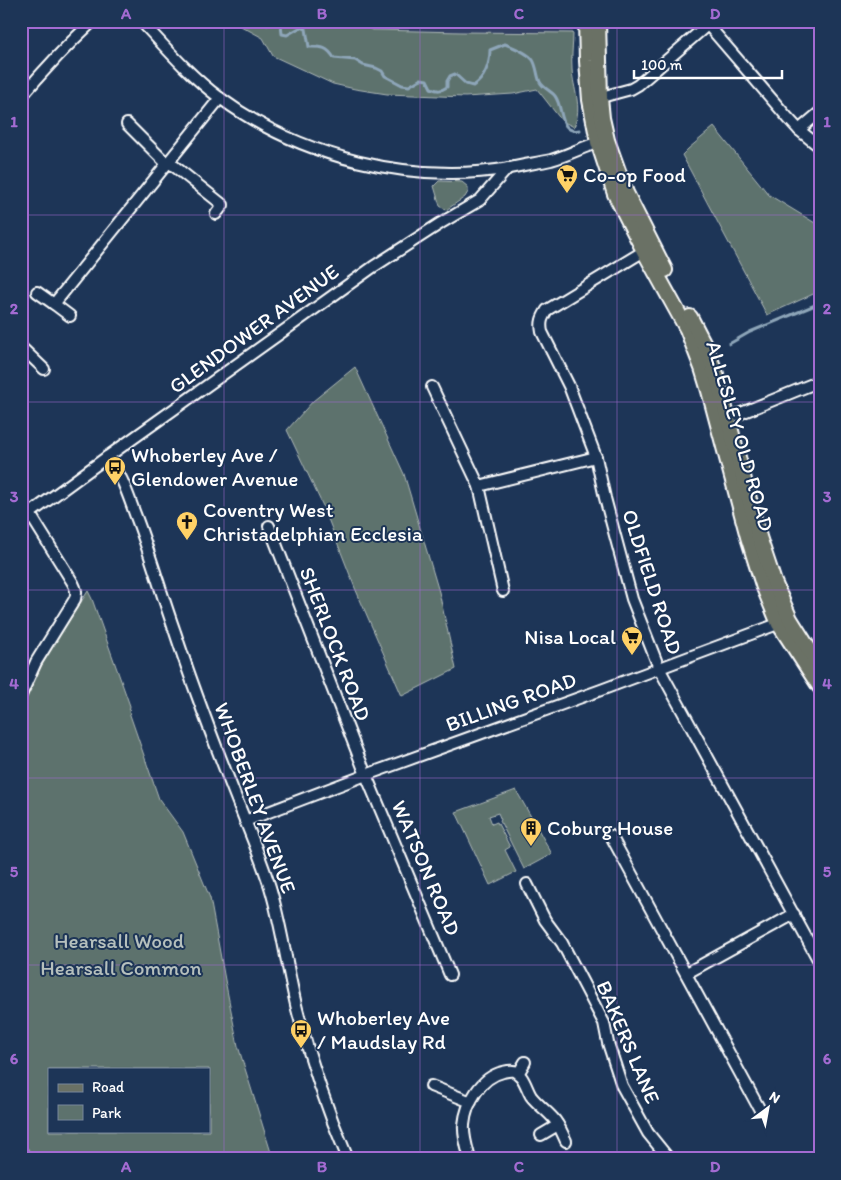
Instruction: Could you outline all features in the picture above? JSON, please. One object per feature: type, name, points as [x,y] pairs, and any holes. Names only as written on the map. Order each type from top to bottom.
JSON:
[{"type":"main road","name":"ALLESLEY OLD ROAD","points":[[586,21],[587,61],[595,99],[602,118],[603,141],[648,248],[687,329],[723,419],[748,537],[763,585],[785,621],[820,687]]},
{"type":"main road","name":"ALLESLEY OLD ROAD","points":[[595,99],[598,21]]},
{"type":"main road","name":"ALLESLEY OLD ROAD","points":[[785,621],[820,667]]},
{"type":"street","points":[[21,97],[47,67],[93,21]]},
{"type":"street","points":[[141,21],[184,67],[220,98],[240,112],[267,128],[294,140],[327,153],[356,161],[410,171],[460,173],[508,168],[551,159],[603,141]]},
{"type":"street","points":[[595,99],[631,89],[638,85],[710,23],[788,118],[799,130],[820,147]]},
{"type":"street","points":[[54,304],[220,98]]},
{"type":"street","points":[[799,130],[820,112]]},
{"type":"street","points":[[127,124],[168,163],[223,205],[216,214]]},
{"type":"street","name":"GLENDOWER AVENUE","points":[[26,517],[373,267],[480,200],[508,168]]},
{"type":"street","name":"OLDFIELD ROAD","points":[[648,248],[547,310],[542,317],[540,325],[569,386],[596,457],[632,599],[659,668],[820,963]]},
{"type":"street","points":[[38,292],[70,316]]},
{"type":"street","points":[[21,347],[44,369]]},
{"type":"street","points":[[723,419],[820,381]]},
{"type":"street","points":[[432,387],[479,486],[503,591]]},
{"type":"street","name":"WHOBERLEY AVENUE","points":[[107,457],[114,464],[129,498],[205,720],[259,856],[277,913],[306,1042],[348,1159]]},
{"type":"street","points":[[479,486],[596,457]]},
{"type":"street","points":[[21,503],[26,517],[62,564],[76,589],[75,599],[36,662],[21,695]]},
{"type":"street","name":"SHERLOCK ROAD","points":[[269,526],[366,775]]},
{"type":"street","name":"BILLING ROAD","points":[[245,821],[785,621]]},
{"type":"street","name":"WATSON ROAD","points":[[366,775],[450,975]]},
{"type":"street","points":[[612,836],[760,1110]]},
{"type":"street","name":"BAKERS LANE","points":[[527,884],[545,920],[562,943],[604,1023],[622,1086],[648,1133],[669,1159]]},
{"type":"street","points":[[687,973],[794,914]]},
{"type":"street","points":[[518,1074],[525,1062]]},
{"type":"street","points":[[470,1159],[464,1134],[464,1123],[471,1102],[475,1093],[483,1084],[498,1073],[508,1070],[520,1075],[531,1096],[553,1118],[566,1141]]},
{"type":"street","points":[[431,1086],[471,1102]]},
{"type":"street","points":[[541,1135],[558,1125]]},
{"type":"street","points":[[21,1155],[24,1159]]},
{"type":"shaded area","points":[[349,21],[573,21],[573,33],[373,30]]},
{"type":"green space","points":[[239,21],[349,21],[373,30],[573,33],[572,64],[578,105],[577,119],[574,127],[562,121],[537,89],[513,94],[465,97],[387,94],[333,84],[273,56],[263,38],[239,25]]},
{"type":"green space","points":[[714,127],[769,195],[820,226],[820,291],[767,315],[682,155]]},
{"type":"green space","points":[[439,181],[462,182],[468,187],[468,192],[465,197],[446,210],[440,206],[434,186]]},
{"type":"green space","points":[[355,367],[404,474],[439,592],[456,669],[402,696],[355,588],[323,506],[287,430],[313,401]]},
{"type":"green space","name":"Hearsall Common","points":[[88,591],[130,706],[129,712],[159,799],[183,832],[210,898],[238,1046],[273,1159],[36,1159],[21,1140],[21,713],[33,681]]},
{"type":"green space","points":[[516,790],[552,854],[524,869],[500,821],[498,813],[489,816],[492,824],[497,822],[510,847],[505,850],[516,872],[490,885],[456,812]]},
{"type":"waterway","points":[[262,21],[267,25],[278,22],[281,25],[282,34],[287,35],[301,27],[306,29],[309,47],[323,48],[329,51],[334,58],[355,60],[363,65],[376,68],[382,71],[385,76],[402,85],[409,86],[421,79],[427,80],[431,88],[438,90],[447,87],[447,81],[450,76],[455,74],[466,84],[473,86],[481,79],[486,70],[490,50],[505,44],[531,57],[540,82],[558,101],[565,124],[568,128],[580,130]]},
{"type":"waterway","points":[[729,344],[750,332],[820,303]]},
{"type":"place","name":"Co-op Food","points":[[567,194]]},
{"type":"place","name":"Whoberley Ave / Glendower Avenue","points":[[115,486]]},
{"type":"place","name":"Coventry West Christadelphian Ecclesia","points":[[187,541]]},
{"type":"place","name":"Nisa Local","points":[[632,656]]},
{"type":"place","name":"Coburg House","points":[[531,847]]},
{"type":"place","name":"Whoberley Ave / Maudslay Rd","points":[[301,1049]]},
{"type":"park label","name":"Hearsall Wood","points":[[119,941]]}]
